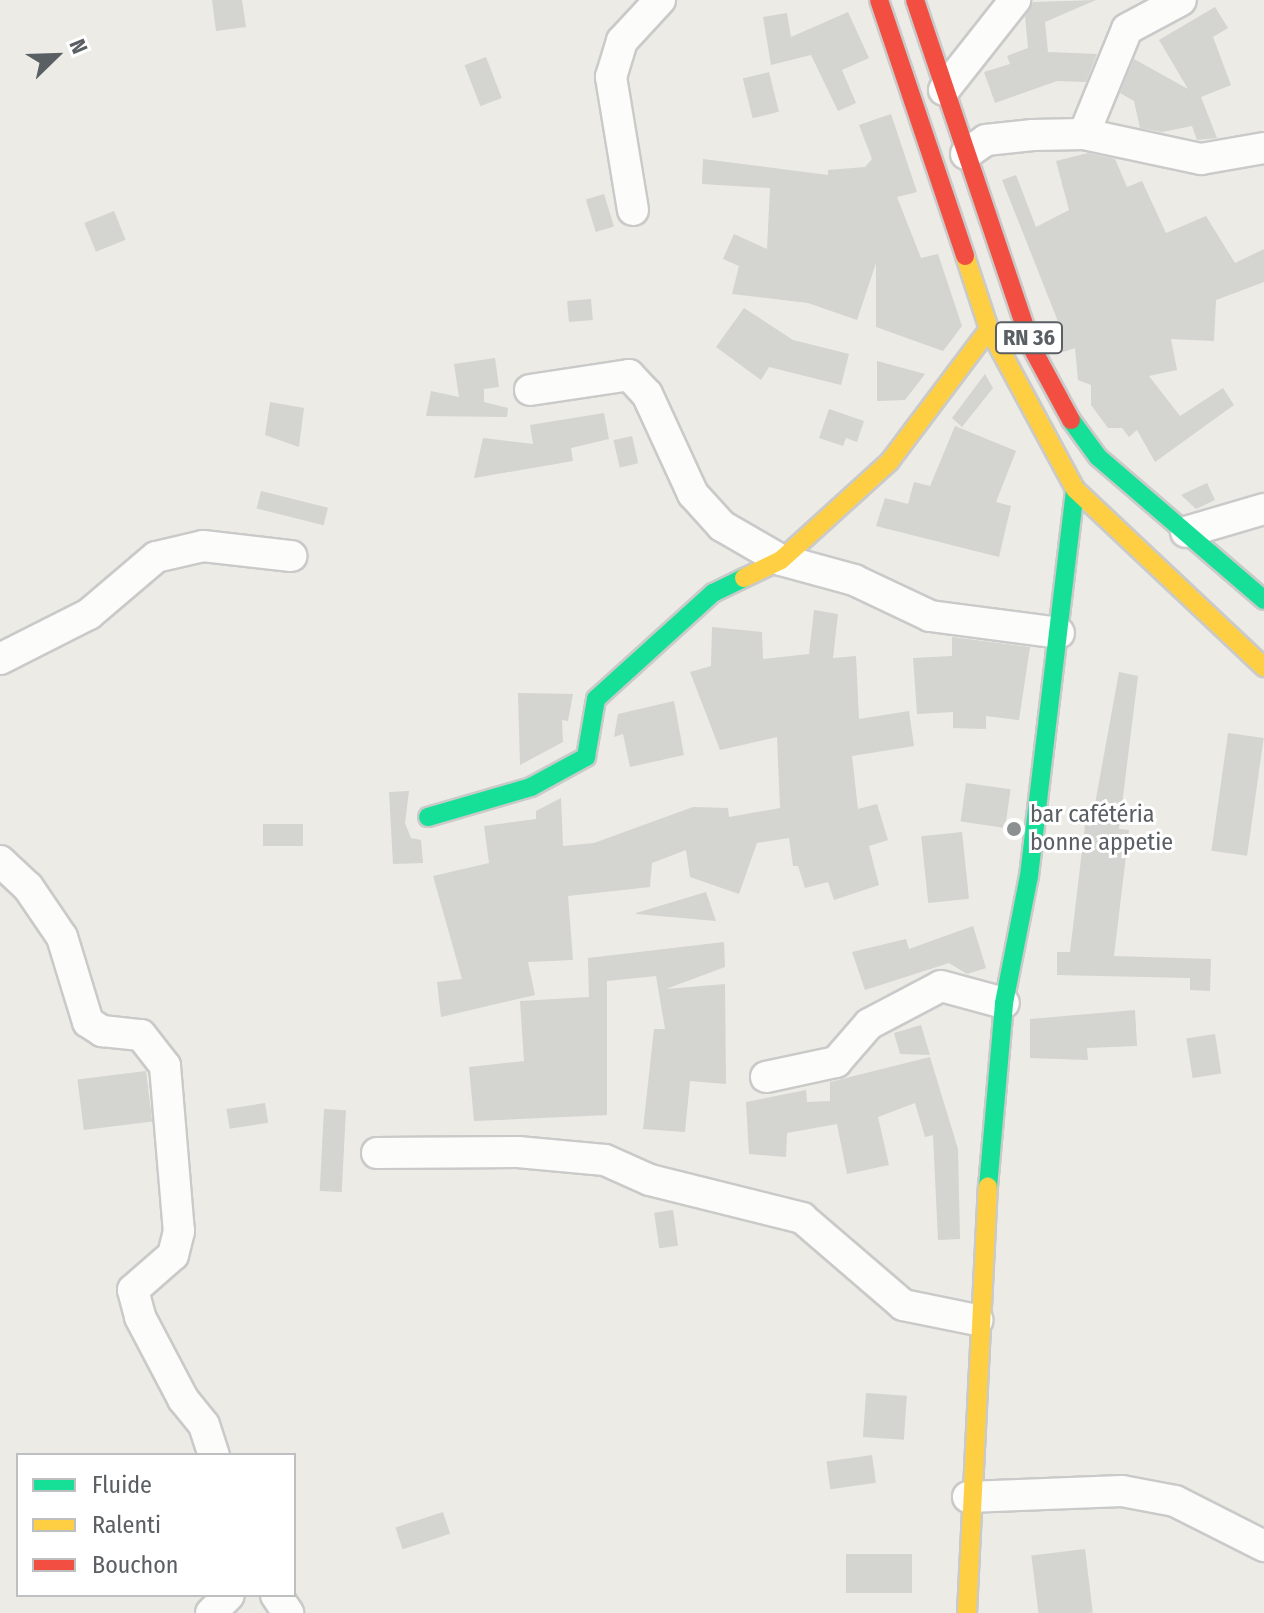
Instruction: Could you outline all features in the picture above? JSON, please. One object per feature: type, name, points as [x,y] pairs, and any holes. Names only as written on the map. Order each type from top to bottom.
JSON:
[{"type":"street","points":[[633,210],[611,77],[622,41],[660,0]]},
{"type":"street","name":"RN 36","points":[[879,0],[989,329],[1075,489],[1264,667]]},
{"type":"street","name":"RN 36","points":[[915,0],[1032,348],[1070,418],[1098,457],[1264,600]]},
{"type":"street","points":[[944,90],[1015,0]]},
{"type":"street","points":[[1084,134],[1127,29],[1181,0]]},
{"type":"street","points":[[966,154],[986,140],[1084,134],[1201,159],[1264,148]]},
{"type":"street","points":[[428,817],[568,772],[586,757],[596,699],[713,593],[781,560],[890,461],[989,329]]},
{"type":"street","points":[[530,390],[629,375],[647,394],[693,494],[722,526],[781,560],[854,580],[930,616],[1059,633]]},
{"type":"street","points":[[967,1613],[968,1497],[977,1320],[1004,1003],[1029,876],[1075,489]]},
{"type":"street","points":[[1186,532],[1264,509]]},
{"type":"street","points":[[0,659],[89,614],[156,557],[203,546],[291,556]]},
{"type":"street","points":[[0,861],[28,887],[62,937],[88,1022],[102,1031],[141,1035],[165,1066],[179,1231],[173,1255],[133,1290],[140,1317],[213,1453]]},
{"type":"street","points":[[766,1077],[836,1062],[869,1024],[941,986],[1004,1003]]},
{"type":"street","points":[[377,1153],[518,1152],[605,1160],[650,1180],[802,1218],[903,1305],[977,1320]]},
{"type":"street","points":[[968,1497],[1122,1491],[1175,1501],[1264,1546]]},
{"type":"street","points":[[211,1613],[227,1597]]},
{"type":"building","points":[[212,0],[242,0],[246,27],[216,31]]},
{"type":"building","points":[[1096,0],[1045,22],[1048,52],[1097,54],[1086,82],[1057,81],[995,103],[984,72],[1010,64],[1007,56],[1028,48],[1025,16],[1033,2]]},
{"type":"building","points":[[1215,7],[1228,28],[1213,37],[1231,85],[1201,97],[1217,138],[1197,140],[1192,126],[1162,132],[1140,128],[1134,101],[1120,93],[1134,59],[1188,89],[1159,40]]},
{"type":"building","points":[[848,12],[869,58],[842,70],[856,103],[838,111],[811,55],[771,65],[763,17],[787,13],[791,37]]},
{"type":"building","points":[[486,57],[502,98],[480,106],[465,65]]},
{"type":"building","points":[[769,72],[779,112],[753,118],[743,79]]},
{"type":"building","points":[[891,114],[917,192],[897,197],[921,258],[938,254],[962,326],[943,351],[876,327],[876,263],[857,320],[808,303],[732,294],[739,266],[723,259],[734,234],[767,249],[770,188],[702,184],[703,159],[828,175],[828,170],[865,167],[872,159],[859,125]]},
{"type":"building","points":[[1088,153],[1115,159],[1127,187],[1142,181],[1166,233],[1206,216],[1235,263],[1264,249],[1264,282],[1216,300],[1214,341],[1171,339],[1177,370],[1149,376],[1180,416],[1223,388],[1234,405],[1155,462],[1137,430],[1129,437],[1122,428],[1108,428],[1091,405],[1091,385],[1078,380],[1075,348],[1063,352],[1055,338],[1053,332],[1061,329],[1002,180],[1016,175],[1036,227],[1069,210],[1056,161]]},
{"type":"building","points":[[604,194],[614,227],[596,232],[586,200]]},
{"type":"building","points":[[114,211],[126,240],[96,252],[84,223]]},
{"type":"building","points":[[591,299],[593,320],[569,322],[567,301]]},
{"type":"building","points":[[744,308],[793,340],[849,354],[841,385],[769,367],[761,380],[716,347]]},
{"type":"building","points":[[495,358],[499,387],[484,389],[484,402],[508,408],[507,417],[426,416],[431,391],[459,397],[454,364]]},
{"type":"building","points":[[877,361],[925,374],[905,400],[877,401]]},
{"type":"building","points":[[985,374],[993,388],[962,427],[952,418]]},
{"type":"building","points":[[270,402],[304,408],[299,447],[265,435]]},
{"type":"building","points":[[829,409],[864,421],[857,442],[846,438],[843,446],[819,438]]},
{"type":"building","points":[[604,413],[609,439],[571,448],[573,461],[474,478],[483,438],[533,444],[530,425]]},
{"type":"building","points":[[955,426],[1016,451],[996,502],[1011,506],[999,557],[876,526],[885,498],[908,504],[914,482],[930,486]]},
{"type":"building","points":[[632,436],[638,463],[620,468],[613,440]]},
{"type":"building","points":[[1207,483],[1215,500],[1196,509],[1181,495]]},
{"type":"building","points":[[261,491],[328,508],[324,525],[257,508]]},
{"type":"building","points":[[814,610],[838,614],[833,658],[856,656],[859,719],[909,711],[914,746],[852,756],[858,809],[877,804],[888,840],[869,846],[879,885],[834,900],[828,882],[805,888],[798,866],[793,866],[789,838],[757,843],[739,894],[690,877],[686,850],[652,863],[650,887],[568,896],[573,960],[528,962],[535,995],[441,1017],[437,982],[462,979],[433,876],[489,863],[484,826],[536,819],[536,811],[561,798],[563,846],[594,843],[693,807],[728,808],[729,817],[780,808],[777,737],[720,750],[690,672],[711,666],[712,627],[762,632],[763,659],[809,654]]},
{"type":"building","points":[[952,637],[1030,647],[1019,720],[986,716],[986,729],[953,728],[953,712],[917,714],[913,658],[952,656]]},
{"type":"building","points":[[1119,672],[1138,676],[1119,829],[1129,830],[1114,956],[1211,959],[1210,991],[1190,990],[1190,978],[1057,975],[1057,952],[1070,952],[1085,825],[1091,826]]},
{"type":"building","points":[[518,693],[573,694],[568,721],[562,720],[563,742],[520,765]]},
{"type":"building","points":[[674,701],[684,755],[630,767],[623,734],[614,737],[618,714]]},
{"type":"building","points":[[1228,733],[1264,738],[1247,856],[1211,851]]},
{"type":"building","points":[[966,783],[1011,789],[1005,828],[961,822]]},
{"type":"building","points":[[409,791],[405,823],[411,838],[421,840],[423,863],[393,864],[389,792]]},
{"type":"building","points":[[263,824],[303,824],[303,846],[263,846]]},
{"type":"building","points":[[962,832],[969,899],[928,903],[921,836]]},
{"type":"building","points":[[706,892],[716,921],[636,914],[636,913]]},
{"type":"building","points":[[973,926],[986,968],[967,974],[949,963],[865,990],[852,952],[906,939],[909,949]]},
{"type":"building","points":[[724,942],[725,967],[666,989],[725,984],[726,1084],[690,1081],[685,1132],[643,1129],[654,1029],[665,1029],[656,976],[607,981],[607,1115],[474,1121],[469,1067],[524,1061],[520,1001],[589,997],[588,958]]},
{"type":"building","points":[[1135,1010],[1137,1046],[1087,1048],[1088,1060],[1030,1058],[1030,1019]]},
{"type":"building","points":[[921,1025],[930,1055],[900,1054],[894,1033]]},
{"type":"building","points":[[1215,1034],[1221,1074],[1193,1078],[1186,1039]]},
{"type":"building","points":[[930,1057],[958,1149],[960,1239],[938,1240],[933,1135],[925,1137],[915,1103],[878,1117],[889,1165],[847,1174],[837,1124],[787,1133],[786,1157],[749,1154],[746,1102],[806,1090],[807,1102],[830,1101],[830,1082]]},
{"type":"building","points":[[146,1071],[152,1122],[84,1130],[78,1079]]},
{"type":"building","points":[[265,1103],[268,1123],[230,1129],[226,1109]]},
{"type":"building","points":[[324,1109],[346,1110],[342,1192],[320,1191]]},
{"type":"building","points":[[673,1210],[678,1246],[659,1248],[654,1213]]},
{"type":"building","points":[[866,1393],[907,1396],[904,1440],[863,1437]]},
{"type":"building","points":[[872,1455],[876,1483],[830,1489],[826,1461]]},
{"type":"building","points":[[443,1512],[450,1534],[403,1549],[395,1527]]},
{"type":"building","points":[[1085,1549],[1093,1613],[1038,1613],[1031,1556]]},
{"type":"building","points":[[846,1554],[912,1554],[912,1593],[846,1593]]},
{"type":"traffic: fast","points":[[1071,420],[1098,457],[1264,600]]},
{"type":"traffic: fast","points":[[988,1187],[1004,1003],[1029,876],[1075,489]]},
{"type":"traffic: fast","points":[[428,817],[531,787],[586,757],[596,699],[713,593],[744,578]]},
{"type":"traffic: slow","points":[[965,256],[989,329],[1075,489],[1264,667]]},
{"type":"traffic: slow","points":[[744,578],[781,560],[890,461],[989,329]]},
{"type":"traffic: slow","points":[[967,1613],[988,1187]]},
{"type":"traffic: jam","points":[[879,0],[965,256]]},
{"type":"traffic: jam","points":[[915,0],[1032,348],[1071,420]]},
{"type":"place","name":"bar cafétéria bonne appetie","points":[[1014,829]]}]
